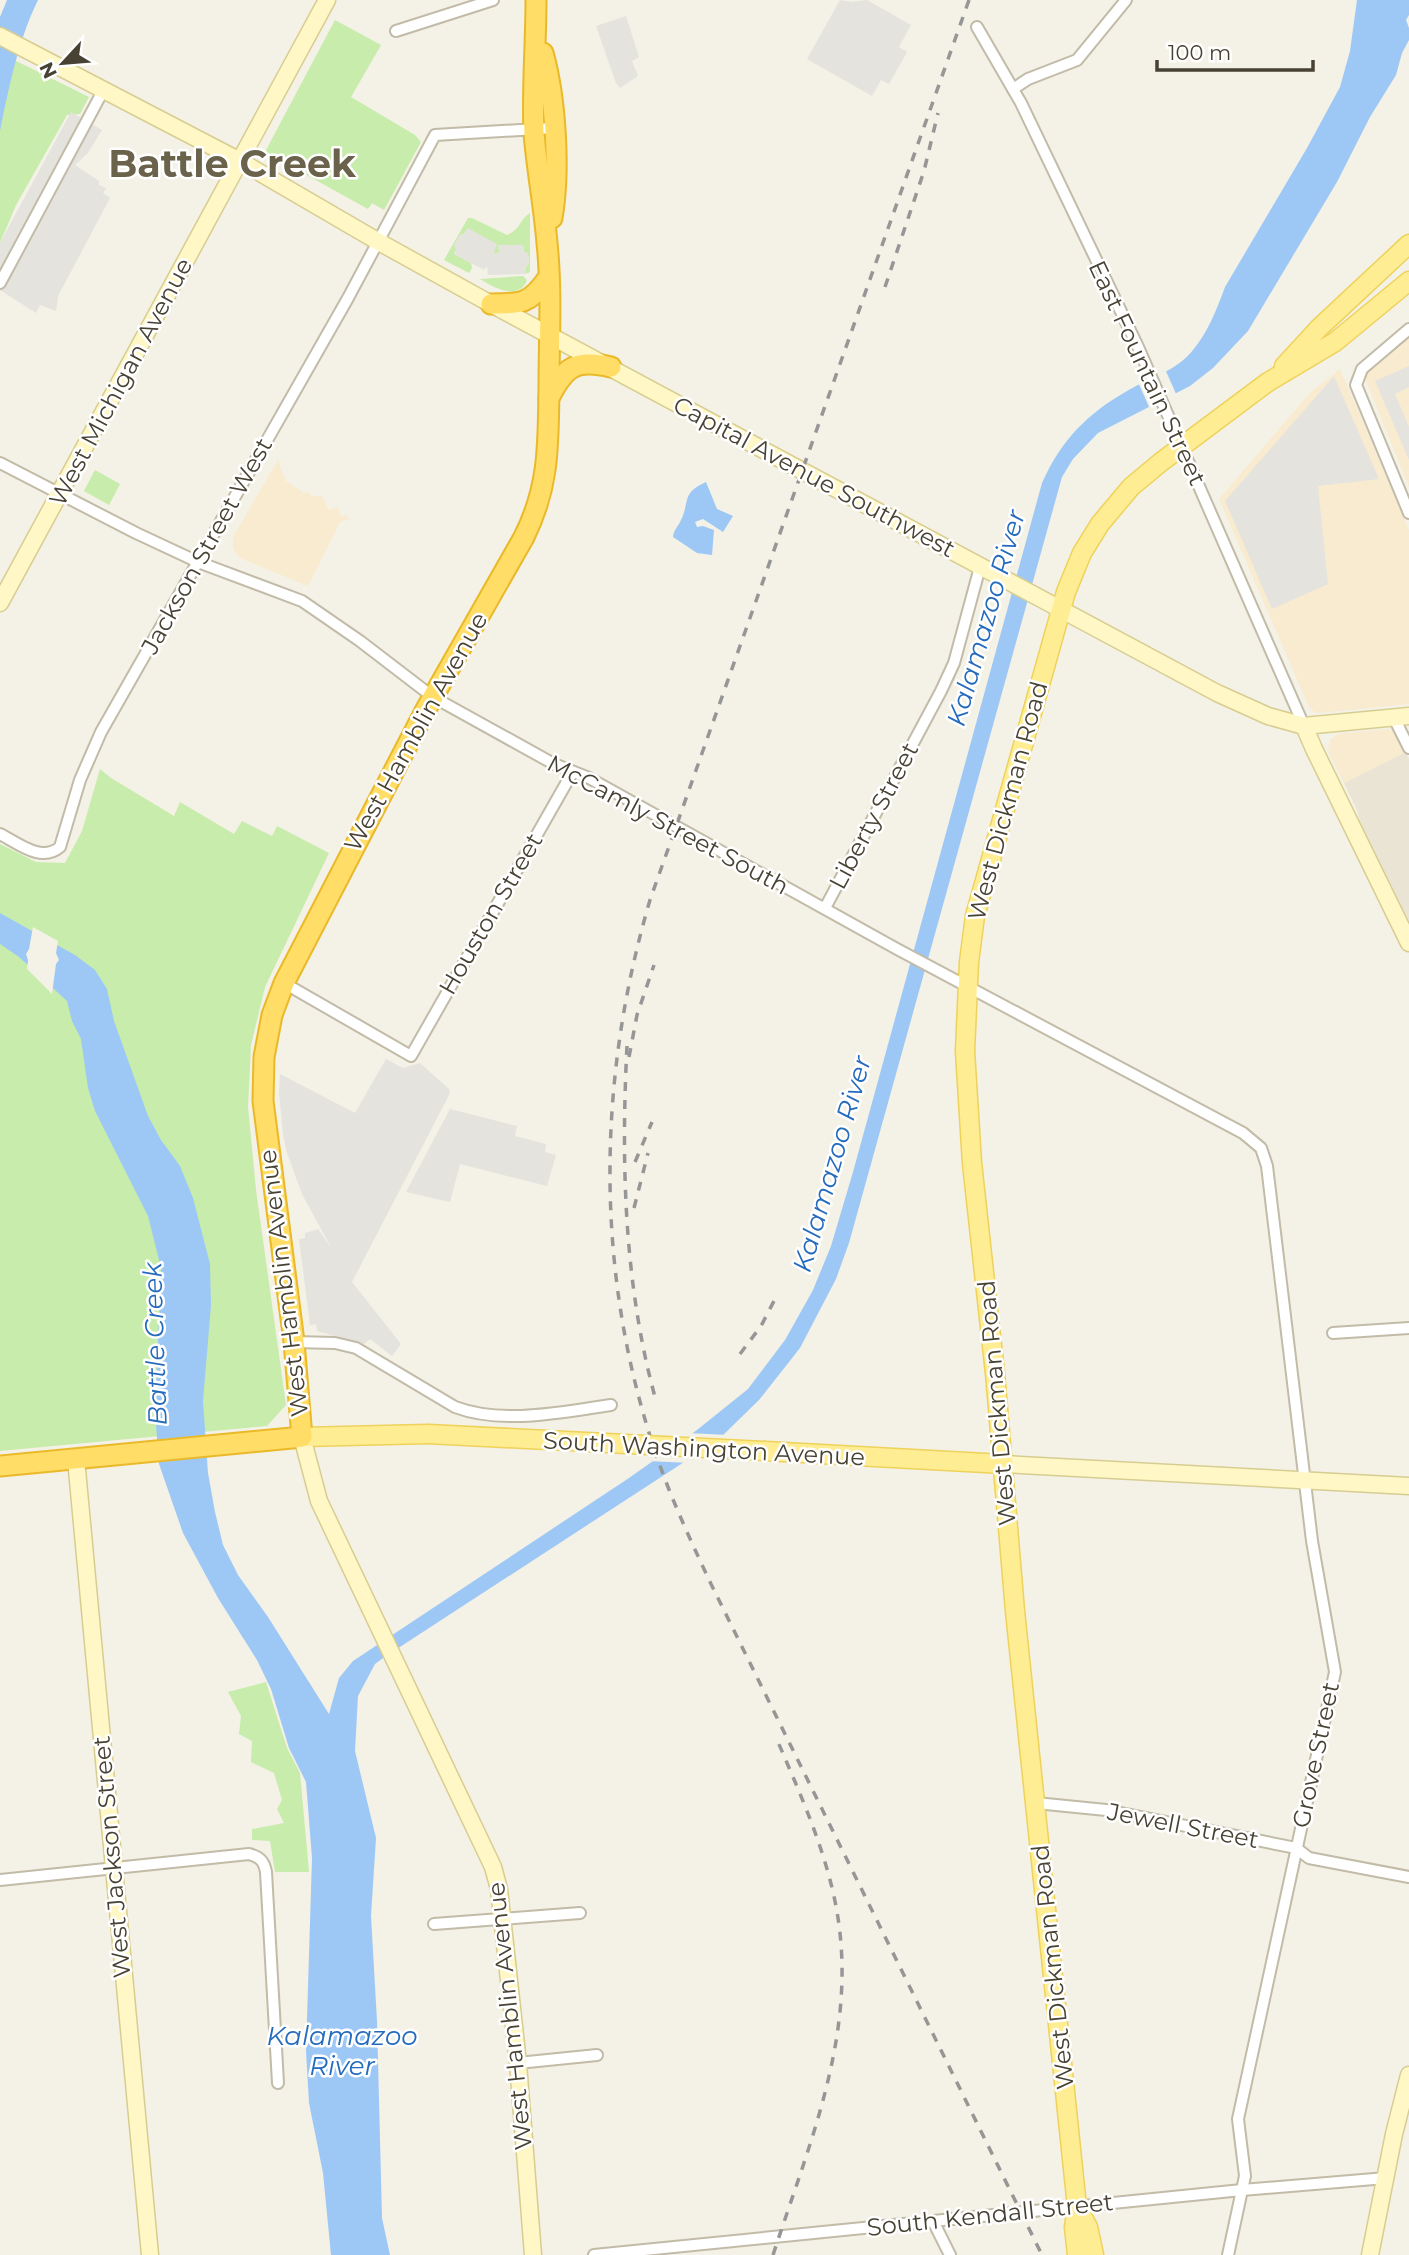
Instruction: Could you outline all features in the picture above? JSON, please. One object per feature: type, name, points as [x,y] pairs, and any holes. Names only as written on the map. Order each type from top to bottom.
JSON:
[{"type":"highway","name":"West Hamblin Avenue","points":[[302,1437],[294,1342],[263,1101],[264,1057],[272,1015],[284,983],[433,697],[533,519],[546,470],[550,335],[544,128],[536,0]]},
{"type":"highway","points":[[491,304],[523,302],[537,294],[548,278]]},
{"type":"highway","points":[[548,399],[564,373],[574,366],[595,363],[611,367]]},
{"type":"highway","name":"South Washington Avenue","points":[[0,1466],[139,1455],[302,1437]]},
{"type":"main road","points":[[1268,382],[1319,328],[1409,244]]},
{"type":"main road","points":[[1268,382],[1335,342],[1409,281]]},
{"type":"main road","name":"West Dickman Road","points":[[1077,2255],[1074,2227],[1077,2207],[1015,1611],[985,1263],[972,1163],[965,1051],[970,943],[979,893],[1061,609],[1082,554],[1100,524],[1130,487],[1268,382]]},
{"type":"main road","name":"South Washington Avenue","points":[[302,1437],[428,1434],[1004,1464]]},
{"type":"main road","name":"West Dickman Road","points":[[1077,2207],[1088,2227],[1094,2255]]},
{"type":"street","name":"West Michigan Avenue","points":[[0,603],[327,0]]},
{"type":"street","points":[[396,31],[493,0]]},
{"type":"street","points":[[1013,89],[1028,79],[1077,60],[1126,0]]},
{"type":"street","name":"East Fountain Street","points":[[977,27],[1013,89],[1151,375],[1304,726]]},
{"type":"street","name":"Capital Avenue Southwest","points":[[0,36],[240,161],[491,304],[1217,693],[1268,716],[1304,726],[1401,717]]},
{"type":"street","points":[[0,284],[104,89]]},
{"type":"street","name":"Jackson Street West","points":[[0,834],[36,853],[49,853],[56,850],[62,842],[80,780],[101,732],[379,242],[435,135],[544,128]]},
{"type":"street","points":[[1409,328],[1362,369],[1357,378],[1358,393],[1409,513]]},
{"type":"street","name":"McCamly Street South","points":[[0,463],[198,562],[280,591],[314,608],[433,697],[572,773],[589,778],[897,949],[1243,1133],[1261,1149],[1268,1166]]},
{"type":"street","name":"Liberty Street","points":[[825,908],[954,663],[980,566]]},
{"type":"street","points":[[1401,717],[1409,748]]},
{"type":"street","points":[[1304,726],[1409,943]]},
{"type":"street","name":"Houston Street","points":[[284,983],[411,1056],[572,773]]},
{"type":"street","name":"Grove Street","points":[[1228,2255],[1245,2176],[1238,2119],[1335,1672],[1316,1576],[1268,1166]]},
{"type":"street","points":[[1333,1334],[1409,1328]]},
{"type":"street","points":[[294,1342],[335,1343],[356,1348],[455,1407],[469,1412],[529,1416],[611,1405]]},
{"type":"street","name":"West Hamblin Avenue","points":[[302,1437],[319,1501],[492,1867],[499,1889],[518,2063],[533,2255]]},
{"type":"street","name":"West Jackson Street","points":[[76,1459],[112,1869],[150,2255]]},
{"type":"street","name":"South Washington Avenue","points":[[1004,1464],[1409,1486]]},
{"type":"street","name":"Jewell Street","points":[[1036,1803],[1106,1810],[1296,1848],[1309,1858],[1409,1877]]},
{"type":"street","points":[[0,1880],[250,1854],[259,1857],[265,1863],[266,1872],[278,2083]]},
{"type":"street","points":[[434,1924],[580,1913]]},
{"type":"street","points":[[518,2063],[597,2055]]},
{"type":"street","points":[[1370,2255],[1409,2075]]},
{"type":"street","name":"South Kendall Street","points":[[594,2255],[703,2250],[933,2221],[1385,2178]]},
{"type":"street","points":[[933,2221],[950,2255]]},
{"type":"shaded area","points":[[840,0],[867,0],[911,25],[899,47],[907,52],[889,84],[881,80],[872,96],[807,59]]},
{"type":"shaded area","points":[[626,16],[639,57],[632,61],[638,76],[620,88],[596,26]]},
{"type":"shaded area","points":[[71,112],[102,130],[88,153],[75,165],[99,181],[99,185],[106,188],[103,193],[110,198],[58,296],[56,311],[40,305],[36,313],[0,290],[0,243]]},
{"type":"shaded area","points":[[468,228],[497,244],[495,254],[499,252],[498,245],[523,245],[524,252],[528,253],[529,264],[525,274],[488,275],[487,266],[484,270],[454,254],[454,245]]},
{"type":"shaded area","points":[[1409,336],[1409,487],[1365,378],[1367,373]]},
{"type":"shaded area","points":[[1409,366],[1409,387],[1395,394],[1409,427],[1409,460],[1375,381]]},
{"type":"shaded area","points":[[1340,369],[1409,530],[1409,704],[1318,713],[1308,705],[1219,499],[1310,393]]},
{"type":"shaded area","points":[[1334,376],[1379,479],[1318,486],[1328,584],[1272,609],[1225,501]]},
{"type":"shaded area","points":[[278,460],[286,481],[304,493],[309,492],[311,496],[322,496],[329,510],[338,507],[341,516],[347,515],[349,519],[340,522],[308,586],[240,558],[233,549],[233,537]]},
{"type":"shaded area","points":[[1387,729],[1394,731],[1406,752],[1344,783],[1328,751],[1330,740],[1338,734]]},
{"type":"shaded area","points":[[1406,752],[1409,759],[1409,925],[1364,836],[1357,810],[1344,783]]},
{"type":"shaded area","points":[[386,1059],[403,1068],[420,1063],[450,1090],[352,1282],[401,1344],[392,1356],[370,1339],[364,1344],[317,1331],[316,1324],[310,1325],[299,1239],[305,1238],[305,1233],[318,1229],[332,1249],[302,1194],[287,1153],[279,1092],[280,1074],[355,1113]]},
{"type":"shaded area","points":[[450,1109],[517,1126],[515,1136],[546,1144],[545,1152],[556,1155],[547,1186],[460,1164],[450,1202],[406,1192]]},
{"type":"green space","points":[[335,20],[381,45],[351,97],[415,135],[421,142],[384,210],[372,203],[368,209],[265,152]]},
{"type":"green space","points":[[0,53],[89,97],[80,114],[67,115],[16,205],[0,243]]},
{"type":"green space","points":[[530,213],[530,272],[525,274],[529,264],[523,245],[498,245],[499,252],[495,254],[468,228],[455,244],[454,254],[471,263],[469,273],[444,260],[468,218],[507,235]]},
{"type":"green space","points":[[523,276],[527,280],[523,286],[512,291],[499,289],[480,279]]},
{"type":"green space","points":[[95,470],[120,484],[109,505],[84,491]]},
{"type":"green space","points":[[100,769],[174,816],[180,802],[234,834],[242,821],[272,836],[277,826],[329,853],[265,987],[251,1045],[248,1107],[256,1190],[286,1405],[267,1426],[0,1451],[0,844],[36,862],[65,863],[82,831]]},
{"type":"green space","points":[[266,1682],[287,1748],[300,1773],[309,1872],[275,1872],[270,1841],[252,1840],[252,1829],[284,1823],[277,1809],[282,1800],[274,1773],[251,1762],[252,1741],[239,1734],[241,1716],[228,1692]]},
{"type":"water","points":[[7,0],[38,0],[20,48],[0,131],[0,17]]},
{"type":"water","name":"Kalamazoo River","points":[[1357,0],[1409,0],[1409,15],[1406,20],[1409,40],[1396,75],[1370,117],[1337,182],[1248,331],[1213,368],[1190,386],[1098,433],[1073,459],[1062,477],[849,1243],[836,1279],[800,1348],[759,1400],[718,1440],[383,1658],[375,1664],[358,1696],[355,1751],[376,1838],[371,1916],[377,2021],[382,2218],[390,2255],[331,2255],[323,2173],[309,2103],[306,2051],[312,1858],[306,1782],[289,1748],[271,1689],[183,1533],[159,1464],[155,1412],[161,1268],[148,1216],[95,1111],[88,1088],[81,1039],[72,1021],[67,1001],[19,957],[0,944],[0,913],[75,955],[95,970],[107,989],[114,1021],[148,1116],[180,1166],[193,1198],[210,1264],[211,1305],[203,1401],[208,1473],[223,1545],[238,1575],[329,1714],[339,1678],[353,1661],[697,1430],[748,1389],[785,1340],[813,1290],[831,1246],[1042,483],[1059,451],[1093,414],[1122,394],[1181,362],[1203,336],[1225,287],[1340,87],[1350,51]]},
{"type":"water","points":[[706,482],[717,509],[733,516],[723,532],[703,519],[695,522],[697,527],[714,530],[712,555],[697,553],[673,537],[684,514],[689,494]]},
{"type":"pier","points":[[1165,369],[1177,396],[1150,409],[1138,382]]},
{"type":"pier","points":[[33,927],[58,941],[56,953],[59,960],[56,964],[52,994],[27,969],[26,954]]},
{"type":"pier","points":[[688,1433],[728,1435],[690,1463],[648,1461]]},
{"type":"railway","points":[[969,0],[650,900],[631,973],[618,1047],[611,1121],[610,1195],[615,1270],[626,1343],[644,1416],[668,1487],[711,1584],[1042,2255]]},
{"type":"railway","points":[[885,287],[924,171],[938,113]]},
{"type":"railway","points":[[629,1057],[637,1015],[654,965]]},
{"type":"railway","points":[[627,1046],[624,1134],[627,1223],[637,1311],[655,1397]]},
{"type":"railway","points":[[635,1162],[652,1122]]},
{"type":"railway","points":[[634,1208],[648,1153]]},
{"type":"railway","points":[[740,1354],[761,1326],[774,1301]]},
{"type":"railway","points":[[773,2255],[829,2077],[842,1986],[841,1940],[833,1892],[809,1816],[778,1742]]},
{"type":"district","name":"Battle Creek","points":[[232,164]]}]
